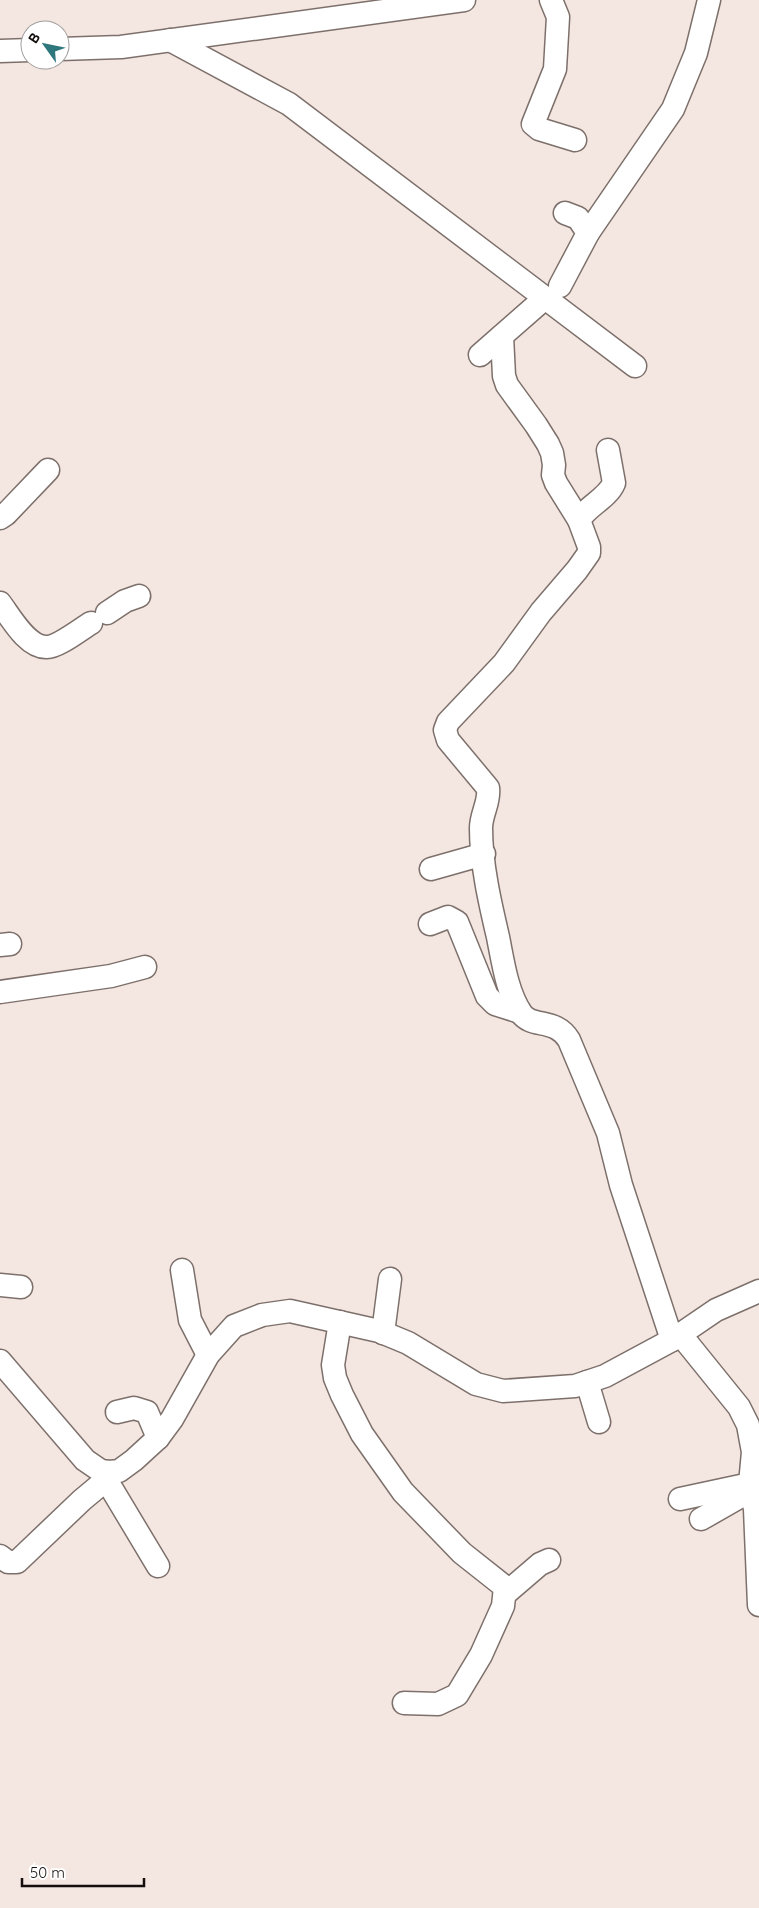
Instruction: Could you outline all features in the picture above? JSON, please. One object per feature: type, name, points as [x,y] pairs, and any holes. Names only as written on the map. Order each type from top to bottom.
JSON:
[{"type":"street","points":[[70,49],[121,47],[464,0]]},
{"type":"street","points":[[551,0],[558,17],[555,69],[533,124],[539,129],[576,140]]},
{"type":"street","points":[[480,355],[553,295],[588,233],[673,108],[696,53],[709,0]]},
{"type":"street","points":[[170,40],[290,104],[553,295],[635,366]]},
{"type":"street","points":[[0,51],[20,50]]},
{"type":"street","points":[[565,213],[578,218],[588,233]]},
{"type":"street","points":[[502,336],[504,376],[507,385],[536,424],[548,444],[552,453],[553,475],[579,520],[589,547],[588,553],[577,570],[541,612],[504,663],[446,726],[448,740],[488,788],[489,796],[482,817],[481,828],[489,896],[507,980],[520,1012]]},
{"type":"street","points":[[579,520],[613,486],[608,450]]},
{"type":"street","points":[[0,518],[48,470]]},
{"type":"street","points":[[0,603],[22,633],[39,646],[47,648],[99,618],[125,600],[139,596]]},
{"type":"street","points":[[431,869],[484,854]]},
{"type":"street","points":[[430,924],[448,917],[457,922],[487,996],[495,1004],[520,1012],[529,1020],[558,1028],[569,1040],[608,1133],[620,1185],[676,1337],[739,1407],[748,1425],[753,1452],[750,1487],[755,1509],[759,1606]]},
{"type":"street","points":[[0,992],[111,976],[145,967]]},
{"type":"street","points":[[182,1270],[190,1320],[208,1355]]},
{"type":"street","points":[[383,1333],[390,1279]]},
{"type":"street","points":[[0,1556],[8,1562],[17,1562],[82,1500],[104,1476],[119,1471],[158,1438],[172,1419],[208,1355],[234,1326],[262,1315],[290,1311],[383,1333],[408,1343],[476,1384],[503,1391],[575,1386],[605,1376],[676,1337],[716,1310],[759,1292]]},
{"type":"street","points":[[340,1322],[333,1364],[342,1396],[362,1434],[403,1492],[462,1553],[503,1585],[505,1594],[502,1606],[481,1655],[457,1695],[438,1704],[404,1703]]},
{"type":"street","points":[[0,1361],[84,1460],[104,1476],[158,1566]]},
{"type":"street","points":[[587,1382],[599,1422]]},
{"type":"street","points":[[117,1412],[134,1408],[147,1412],[158,1438]]},
{"type":"street","points":[[680,1499],[750,1487]]},
{"type":"street","points":[[701,1519],[750,1487]]},
{"type":"street","points":[[505,1594],[540,1564],[549,1560]]}]
